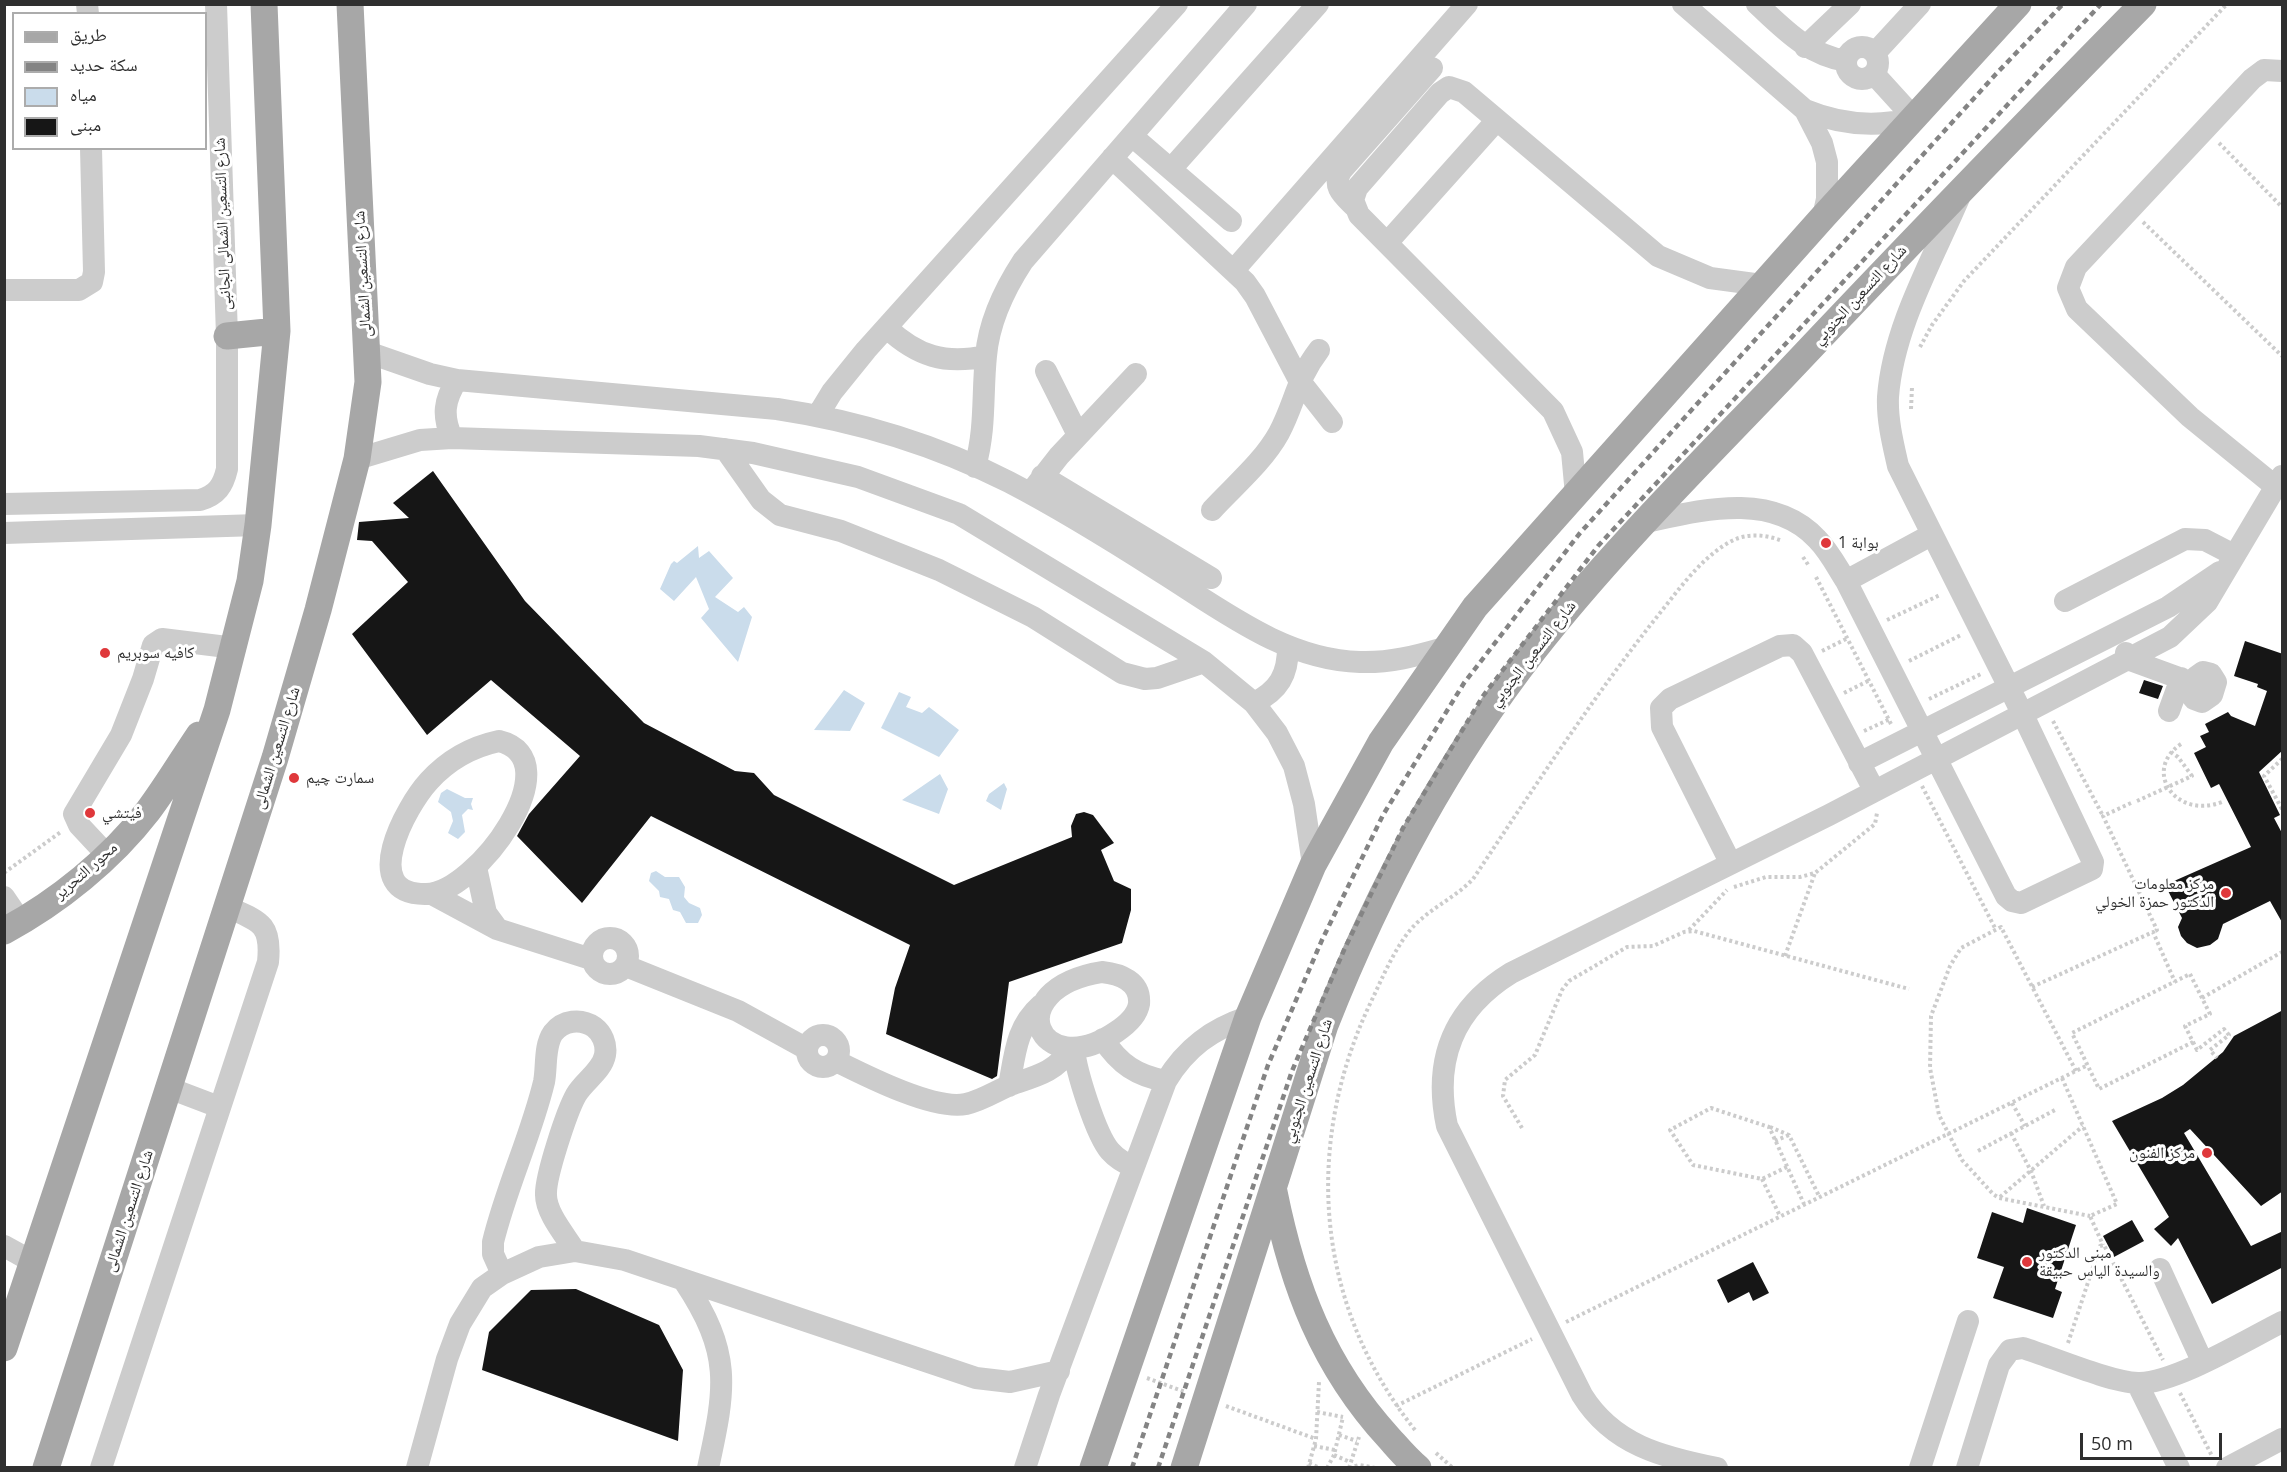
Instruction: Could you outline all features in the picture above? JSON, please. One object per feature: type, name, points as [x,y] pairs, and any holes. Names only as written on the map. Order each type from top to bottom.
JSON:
[{"type":"main road","points":[[4,1348],[217,710],[235,648],[250,581],[258,525],[277,331],[264,4]]},
{"type":"main road","name":"شارع التسعين الشمالى","points":[[46,1467],[302,667],[357,459],[368,382],[350,4]]},
{"type":"main road","points":[[1093,1467],[1248,1017],[1313,865],[1381,742],[1444,648],[1475,607],[1823,217],[2018,4]]},
{"type":"main road","name":"شارع التسعين الجنوبي","points":[[1184,1467],[1274,1189],[1305,1083],[1347,968],[1377,903],[1425,813],[1462,751],[1533,652],[1571,604],[1964,185],[2144,4]]},
{"type":"main road","points":[[227,336],[277,331]]},
{"type":"main road","name":"محور التحرير","points":[[13,926],[68,889],[107,855],[147,811],[217,710]]},
{"type":"main road","points":[[1274,1189],[1286,1249],[1305,1307],[1357,1414],[1425,1458]]},
{"type":"street","name":"شارع التسعين الشمالى الجانبى","points":[[4,504],[200,500],[210,497],[219,490],[227,469],[227,336],[216,4]]},
{"type":"street","points":[[818,415],[848,370],[1178,4]]},
{"type":"street","points":[[975,467],[984,421],[986,356],[994,316],[1011,279],[1023,261],[1246,4]]},
{"type":"street","points":[[1171,169],[1318,4]]},
{"type":"street","points":[[1233,270],[1467,4]]},
{"type":"street","points":[[1683,4],[1796,103],[1818,135],[1827,162],[1827,199],[1823,217]]},
{"type":"street","points":[[1707,4],[1789,78],[1796,103]]},
{"type":"street","points":[[1757,4],[1805,47],[1821,55],[1846,61],[1848,55],[1858,47],[1870,49],[1874,64],[1914,118],[1867,125],[1835,121],[1796,103]]},
{"type":"street","points":[[1805,47],[1850,4]]},
{"type":"street","points":[[1874,64],[1920,4]]},
{"type":"street","points":[[1432,68],[1341,171],[1337,183],[1338,190],[1354,206],[1359,215],[1553,411],[1572,452],[1576,495]]},
{"type":"street","points":[[1718,1467],[1646,1449],[1615,1433],[1591,1409],[1549,1330],[1448,1126],[1442,1091],[1444,1064],[1452,1038],[1470,1007],[1482,994],[1511,973],[2090,681],[2170,637],[2196,615],[2217,588],[2230,561],[2279,482],[2190,417],[2073,303],[2068,288],[2072,273],[2258,74],[2271,69],[2283,71]]},
{"type":"street","points":[[1354,206],[1357,188],[1444,90],[1460,88],[1658,256],[1710,278],[1762,285]]},
{"type":"street","points":[[1387,243],[1497,120]]},
{"type":"street","points":[[1132,136],[1231,221]]},
{"type":"street","points":[[4,290],[79,290],[92,282],[94,272],[91,150]]},
{"type":"street","points":[[1112,158],[1233,270],[1255,296],[1299,380],[1332,422]]},
{"type":"street","points":[[1646,522],[1727,508],[1766,510],[1793,521],[1817,538],[1846,581],[2006,896],[2012,902],[2021,903],[2087,874],[2093,862],[2023,715],[1898,466],[1890,422],[1889,388],[1895,356],[1911,309],[1964,185]]},
{"type":"street","points":[[887,328],[903,344],[922,354],[943,360],[965,360],[986,356]]},
{"type":"street","points":[[1212,510],[1271,447],[1287,414],[1299,380],[1319,350]]},
{"type":"street","points":[[366,352],[430,374],[458,380],[706,401],[818,415],[873,429],[975,467],[1036,485],[1211,578]]},
{"type":"street","points":[[1046,371],[1078,435]]},
{"type":"street","points":[[1036,485],[1078,435],[1136,374]]},
{"type":"street","points":[[452,438],[445,424],[444,408],[449,393],[458,380]]},
{"type":"street","points":[[357,459],[420,440],[452,438],[699,446],[805,463],[858,477],[959,514],[1204,662],[1254,703],[1277,733],[1293,766],[1304,804],[1313,865]]},
{"type":"street","points":[[725,449],[761,500],[773,511],[842,531],[939,570],[1033,617],[1122,673],[1145,679],[1157,678],[1204,662]]},
{"type":"street","points":[[1036,485],[1262,634],[1288,647],[1326,658],[1359,663],[1396,661],[1444,648]]},
{"type":"street","points":[[4,533],[258,525]]},
{"type":"street","points":[[1846,581],[1931,535]]},
{"type":"street","points":[[2065,601],[2186,539],[2205,540],[2230,561]]},
{"type":"street","points":[[1859,763],[2183,598],[2230,561]]},
{"type":"street","points":[[2115,633],[2130,660],[2185,698]]},
{"type":"street","points":[[107,855],[76,822],[76,809],[121,735],[157,641],[168,639],[235,648]]},
{"type":"street","points":[[1730,862],[1662,727],[1661,708],[1670,699],[1780,646],[1788,644],[1797,647],[1874,790]]},
{"type":"street","points":[[1254,703],[1270,695],[1282,682],[1288,665],[1288,647]]},
{"type":"street","points":[[2075,654],[2090,681]]},
{"type":"street","points":[[499,741],[510,743],[523,754],[527,767],[525,785],[517,810],[506,830],[496,846],[476,867],[447,888],[432,894],[415,894],[400,887],[392,877],[392,845],[398,828],[416,796],[441,770],[471,749],[499,741]]},
{"type":"street","points":[[476,867],[486,913],[497,929]]},
{"type":"street","points":[[432,894],[497,929],[591,958]]},
{"type":"street","points":[[4,897],[13,926]]},
{"type":"street","points":[[101,1467],[268,962],[269,936],[264,927],[253,918],[226,907]]},
{"type":"street","points":[[614,938],[624,944],[629,954],[626,966],[618,974],[606,975],[596,969],[591,958],[594,947],[602,939],[614,938]]},
{"type":"street","points":[[626,966],[738,1011],[807,1049],[813,1064],[821,1067],[830,1066],[836,1061],[869,1077],[949,1105],[978,1101],[1009,1086],[1044,1074],[1059,1064],[1072,1049]]},
{"type":"street","points":[[1009,1086],[1017,1038],[1027,1020],[1051,993],[1075,979],[1102,972],[1124,977],[1137,991],[1139,1005],[1133,1017],[1123,1027],[1102,1039],[1072,1049],[1055,1046],[1046,1039],[1040,1028],[1038,1016],[1041,1005]]},
{"type":"street","points":[[1025,1467],[1166,1082],[1175,1066],[1205,1036],[1225,1025],[1248,1017]]},
{"type":"street","points":[[502,1274],[493,1254],[493,1242],[544,1081],[548,1046],[553,1034],[562,1025],[574,1021],[587,1023],[598,1030],[604,1041],[606,1054],[601,1066],[577,1094],[569,1111],[547,1185],[547,1203],[575,1251]]},
{"type":"street","points":[[1102,1039],[1111,1052],[1130,1069],[1166,1082]]},
{"type":"street","points":[[1072,1049],[1078,1073],[1105,1145],[1117,1158],[1134,1167]]},
{"type":"street","points":[[169,1088],[219,1107]]},
{"type":"street","points":[[4,1246],[33,1262]]},
{"type":"street","points":[[424,1464],[447,1359],[460,1324],[482,1288],[502,1274],[539,1257],[575,1251],[625,1260],[976,1378],[1010,1382],[1059,1371]]},
{"type":"street","points":[[2160,1269],[2202,1361]]},
{"type":"street","points":[[684,1281],[713,1329],[720,1355],[723,1382],[721,1409],[708,1467]]},
{"type":"street","points":[[1920,1467],[1968,1321]]},
{"type":"street","points":[[1967,1467],[2005,1354],[2023,1348],[2121,1380],[2137,1383],[2149,1382],[2171,1375],[2283,1322]]},
{"type":"street","points":[[2137,1383],[2179,1467]]},
{"type":"street","points":[[2220,1462],[2283,1439]]},
{"type":"path","points":[[1917,355],[1932,325],[1964,281],[2227,4]]},
{"type":"path","points":[[2205,129],[2283,207]]},
{"type":"path","points":[[2130,209],[2283,356]]},
{"type":"path","points":[[1911,415],[1912,381]]},
{"type":"path","points":[[1420,1436],[1397,1406],[1376,1370],[1354,1322],[1335,1259],[1328,1214],[1327,1165],[1333,1113],[1360,1025],[1391,960],[1409,932],[1432,909],[1460,892],[1473,879],[1627,654],[1688,579],[1711,555],[1739,537],[1770,536],[1789,545]]},
{"type":"path","points":[[1798,551],[1809,566]]},
{"type":"path","points":[[1805,659],[1958,586]]},
{"type":"path","points":[[1827,701],[1978,627]]},
{"type":"path","points":[[1848,740],[1998,666]]},
{"type":"path","points":[[2032,987],[2157,930],[2103,816],[2044,704]]},
{"type":"path","points":[[2181,744],[2171,753],[2165,772],[2168,786],[2179,800],[2189,805],[2203,808],[2222,802]]},
{"type":"path","points":[[2138,801],[2192,776],[2178,757],[2171,753]]},
{"type":"path","points":[[2282,809],[2264,776],[2283,759]]},
{"type":"path","points":[[1522,1128],[1504,1101],[1503,1085],[1508,1076],[1535,1055],[1539,1040],[1565,984],[1627,947],[1653,946],[1689,931],[1728,889],[1766,877],[1800,877],[1815,873],[1875,824],[1877,818],[1874,790]]},
{"type":"path","points":[[2103,816],[2131,803]]},
{"type":"path","points":[[4,873],[76,822]]},
{"type":"path","points":[[1785,956],[1815,873]]},
{"type":"path","points":[[2062,1078],[2117,1204],[2090,1216],[2000,1198],[1972,1173],[1947,1135],[1934,1093],[1929,1043],[1931,1016],[1950,966],[1961,948],[2001,927],[2076,1071]]},
{"type":"path","points":[[1689,931],[1909,989]]},
{"type":"path","points":[[2153,932],[2175,982]]},
{"type":"path","points":[[2202,998],[2283,952]]},
{"type":"path","points":[[2193,1042],[2099,1089],[2072,1033],[2190,974],[2210,1014],[2185,1026],[2193,1042],[2197,1050],[2224,1029],[2229,1035],[2210,1050],[2217,1058]]},
{"type":"path","points":[[1317,1413],[1357,1414],[1397,1406],[2088,1065]]},
{"type":"path","points":[[2011,1103],[2025,1126]]},
{"type":"path","points":[[1787,1167],[1762,1179],[1693,1165],[1670,1130],[1711,1108],[1789,1135],[1819,1197]]},
{"type":"path","points":[[1978,1151],[2055,1110]]},
{"type":"path","points":[[2000,1198],[2084,1126]]},
{"type":"path","points":[[1769,1127],[1804,1204]]},
{"type":"path","points":[[2011,1133],[2031,1171],[2045,1207]]},
{"type":"path","points":[[1775,1141],[1789,1135]]},
{"type":"path","points":[[1762,1179],[1780,1216]]},
{"type":"path","points":[[2090,1216],[2171,1375],[2220,1462]]},
{"type":"path","points":[[2062,1360],[2100,1246],[2103,1245]]},
{"type":"path","points":[[1320,1374],[1314,1446],[1309,1465],[1320,1467]]},
{"type":"path","points":[[1327,1467],[1335,1453],[1339,1435],[1357,1414]]},
{"type":"path","points":[[1350,1466],[1358,1441],[1357,1414]]},
{"type":"path","points":[[1339,1435],[1358,1441]]},
{"type":"path","points":[[1314,1446],[1335,1453],[1350,1466],[1376,1467]]},
{"type":"path","points":[[1425,1458],[1453,1467]]},
{"type":"water","points":[[698,546],[699,558],[709,551],[733,578],[715,597],[738,612],[744,607],[752,617],[738,662],[701,618],[709,609],[696,577],[674,601],[660,589],[671,564],[674,561],[677,563]]},
{"type":"water","points":[[844,690],[865,703],[850,731],[814,730]]},
{"type":"water","points":[[899,692],[911,697],[906,707],[922,713],[929,707],[959,730],[939,757],[881,728]]},
{"type":"water","points":[[940,774],[948,789],[939,814],[902,800]]},
{"type":"water","points":[[1004,783],[1007,789],[1001,810],[986,801],[989,794]]},
{"type":"water","points":[[447,789],[465,798],[473,798],[471,804],[473,810],[468,809],[462,815],[465,832],[458,839],[448,833],[453,821],[451,812],[438,802],[441,793]]},
{"type":"water","points":[[656,871],[665,877],[679,877],[685,887],[684,897],[689,903],[700,908],[702,915],[698,923],[686,923],[680,912],[673,910],[669,899],[660,897],[659,891],[649,881],[651,873]]},
{"type":"building","points":[[433,471],[525,601],[644,723],[735,771],[754,773],[774,795],[954,885],[1072,837],[1071,826],[1076,814],[1084,812],[1093,815],[1114,843],[1101,850],[1114,881],[1131,889],[1131,910],[1122,943],[1009,982],[997,1076],[992,1079],[886,1034],[895,988],[910,945],[651,816],[582,903],[517,836],[529,814],[580,756],[491,680],[427,735],[352,634],[408,582],[372,541],[357,540],[359,522],[409,518],[393,503]]},
{"type":"building","points":[[2245,641],[2283,654],[2283,750],[2259,772],[2280,815],[2274,818],[2283,835],[2283,924],[2270,901],[2223,924],[2218,939],[2210,945],[2197,948],[2187,943],[2181,936],[2178,927],[2182,918],[2165,885],[2251,847],[2219,784],[2211,788],[2194,753],[2206,747],[2200,736],[2209,732],[2205,724],[2228,712],[2231,716],[2255,726],[2267,691],[2257,687],[2258,684],[2234,676]]},
{"type":"building","points":[[2144,680],[2163,686],[2158,699],[2139,693]]},
{"type":"building","name":"مركز الفنون","points":[[2283,1010],[2283,1191],[2261,1206],[2190,1129],[2184,1133],[2251,1246],[2283,1231],[2283,1267],[2212,1304],[2178,1238],[2171,1246],[2154,1229],[2169,1217],[2112,1121],[2162,1098],[2183,1085],[2223,1052],[2234,1036]]},
{"type":"building","name":"مبنى الدكتور والسيدة الياس حبيقة","points":[[2027,1208],[2076,1225],[2055,1289],[2062,1292],[2053,1318],[1993,1298],[2004,1267],[1977,1258],[1992,1212],[2023,1223]]},
{"type":"building","points":[[2132,1220],[2144,1241],[2114,1257],[2103,1236]]},
{"type":"building","points":[[1753,1262],[1769,1293],[1753,1301],[1749,1292],[1728,1303],[1717,1280]]},
{"type":"building","points":[[576,1289],[659,1325],[683,1370],[678,1441],[482,1370],[489,1332],[531,1290]]},
{"type":"railway","points":[[1132,1468],[1268,1065],[1322,940],[1383,815],[1464,683],[1580,533],[1996,74],[2063,4]]},
{"type":"railway","points":[[1158,1468],[1292,1071],[1344,950],[1403,828],[1483,696],[1598,546],[2101,4]]},
{"type":"place","name":"بوابة 1","points":[[1826,543]]},
{"type":"place","name":"كافيه سوبريم","points":[[105,653]]},
{"type":"place","name":"سمارت چيم","points":[[294,778]]},
{"type":"place","name":"فيتشي","points":[[90,813]]},
{"type":"place","name":"مركز معلومات الدكتور حمزة الخولي","points":[[2226,893]]},
{"type":"place","name":"مركز الفنون","points":[[2207,1153]]},
{"type":"place","name":"مبنى الدكتور والسيدة الياس حبيقة","points":[[2027,1262]]}]
